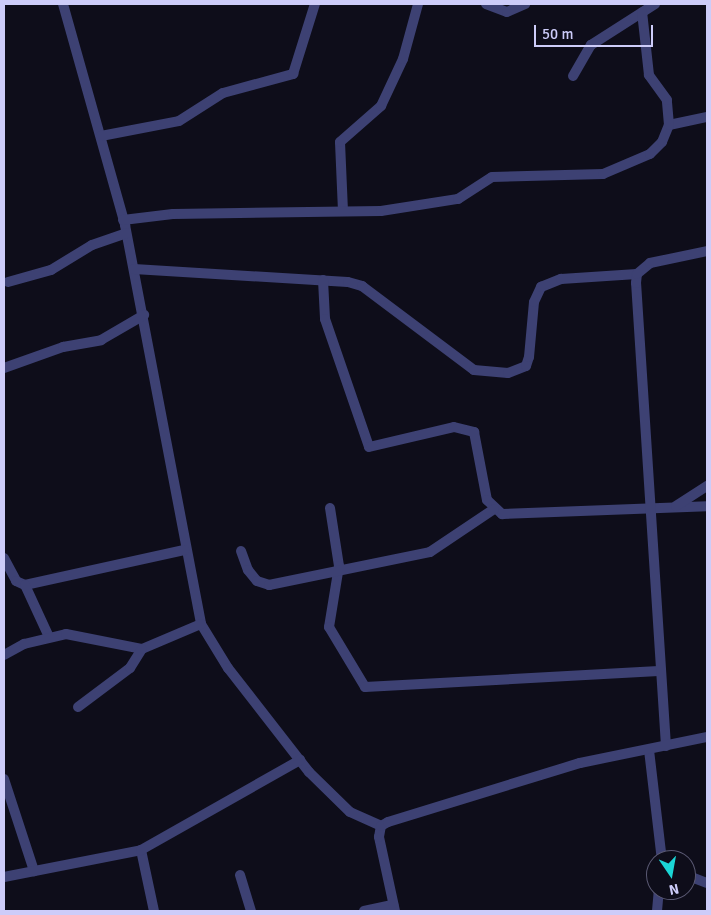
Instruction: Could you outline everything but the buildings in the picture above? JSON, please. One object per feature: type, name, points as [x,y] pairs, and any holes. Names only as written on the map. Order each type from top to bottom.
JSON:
[{"type":"street","points":[[64,4],[126,233],[144,315],[184,550],[201,624],[228,668],[300,760],[350,812],[381,826],[529,777],[707,737]]},
{"type":"street","points":[[101,136],[179,121],[224,93],[293,74],[315,4]]},
{"type":"street","points":[[343,211],[340,142],[381,106],[405,54],[418,4]]},
{"type":"street","points":[[486,4],[507,12],[525,4]]},
{"type":"street","points":[[573,76],[591,46],[655,4]]},
{"type":"street","points":[[123,220],[173,214],[343,211],[458,199],[492,177],[603,174],[650,154],[662,142],[669,125],[667,100],[649,76],[642,12]]},
{"type":"street","points":[[669,125],[707,117]]},
{"type":"street","points":[[8,282],[51,270],[92,245],[126,233]]},
{"type":"street","points":[[134,270],[323,280],[362,286],[474,370],[508,373],[526,366],[529,357],[534,302],[541,287],[562,278],[637,274],[650,263],[707,251]]},
{"type":"street","points":[[637,274],[659,670],[666,746]]},
{"type":"street","points":[[323,280],[325,319],[369,447],[454,427],[474,432],[487,500],[494,509],[514,516],[651,510],[676,506],[707,506]]},
{"type":"street","points":[[4,368],[63,347],[101,340],[144,315]]},
{"type":"street","points":[[676,506],[707,486]]},
{"type":"street","points":[[330,508],[338,572],[329,627],[365,688],[659,670]]},
{"type":"street","points":[[241,551],[248,570],[262,584],[338,572],[442,548],[494,509]]},
{"type":"street","points":[[24,585],[184,550]]},
{"type":"street","points":[[4,558],[16,581],[24,585],[49,637]]},
{"type":"street","points":[[4,655],[49,637],[75,634],[142,649],[201,624]]},
{"type":"street","points":[[78,706],[136,662],[142,649]]},
{"type":"street","points":[[649,750],[661,850]]},
{"type":"street","points":[[4,877],[141,850],[300,760]]},
{"type":"street","points":[[4,779],[34,871]]},
{"type":"street","points":[[364,911],[394,908],[379,837],[381,826]]},
{"type":"street","points":[[141,850],[154,911]]},
{"type":"street","points":[[240,875],[251,911]]}]
